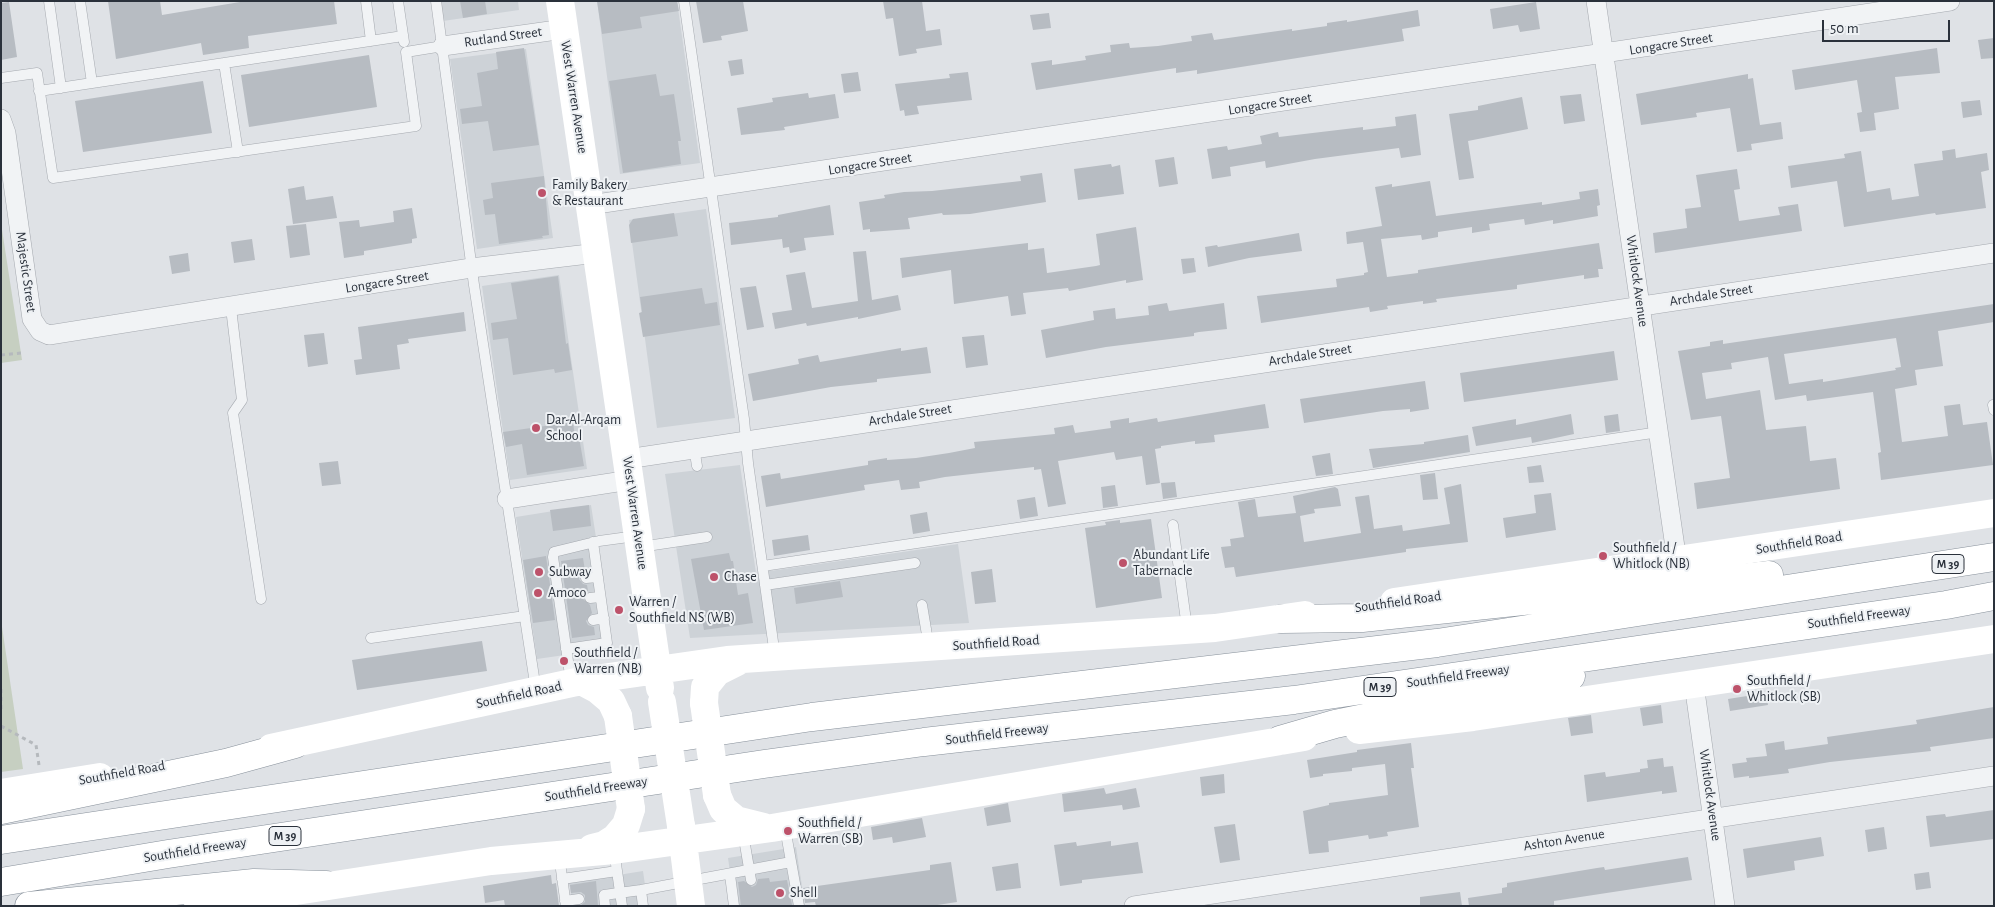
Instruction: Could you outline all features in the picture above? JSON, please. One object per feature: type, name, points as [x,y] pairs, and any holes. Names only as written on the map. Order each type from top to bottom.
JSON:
[{"type":"main road","name":"West Warren Avenue","points":[[560,1],[690,894]]},
{"type":"main road","name":"Southfield Road","points":[[1,794],[295,744],[576,682],[657,670],[743,660],[1187,630],[1281,619],[1994,513]]},
{"type":"main road","name":"M 39","points":[[1,840],[812,717],[1437,643],[1656,611],[1903,570],[1994,557]]},
{"type":"main road","points":[[1281,619],[1362,618],[1832,568],[1903,570]]},
{"type":"main road","name":"Southfield Freeway","points":[[1,882],[177,853],[764,764],[924,742],[1294,700],[1831,620],[1946,605],[1994,596]]},
{"type":"main road","points":[[1280,740],[1335,724],[1831,620]]},
{"type":"main road","points":[[198,906],[492,861],[565,862],[616,860],[682,833],[743,832],[779,827],[1280,740],[1473,718],[1994,639]]},
{"type":"main road","points":[[743,660],[716,672],[705,687],[704,703],[717,795],[723,808],[736,820],[779,827]]},
{"type":"main road","points":[[565,862],[604,845],[615,838],[626,825],[631,810],[618,716],[612,701],[598,690],[576,682]]},
{"type":"main road","points":[[1,810],[226,763],[295,744]]},
{"type":"main road","points":[[29,906],[254,883],[326,885]]},
{"type":"street","name":"Whitlock Avenue","points":[[1596,1],[1677,561]]},
{"type":"street","name":"Longacre Street","points":[[590,205],[1950,1]]},
{"type":"street","name":"Rutland Street","points":[[443,46],[564,29]]},
{"type":"street","name":"Majestic Street","points":[[4,126],[32,319],[40,330],[49,335],[177,316]]},
{"type":"street","name":"Longacre Street","points":[[177,316],[472,268],[597,253]]},
{"type":"street","name":"Archdale Street","points":[[507,499],[628,469],[694,447],[1994,253]]},
{"type":"street","name":"Whitlock Avenue","points":[[1694,684],[1725,906]]},
{"type":"street","name":"Ashton Avenue","points":[[1134,906],[1712,817],[1994,776]]},
{"type":"lane","points":[[49,1],[60,88]]},
{"type":"lane","points":[[80,1],[92,83]]},
{"type":"lane","points":[[366,1],[371,41]]},
{"type":"lane","points":[[1,78],[36,74],[53,178],[416,126],[398,1]]},
{"type":"lane","points":[[436,1],[472,268],[536,691]]},
{"type":"lane","points":[[684,1],[776,658]]},
{"type":"lane","points":[[39,91],[403,36]]},
{"type":"lane","points":[[406,52],[443,46]]},
{"type":"lane","points":[[224,63],[238,152]]},
{"type":"lane","points":[[231,308],[242,400],[233,412],[261,599]]},
{"type":"lane","points":[[1993,405],[1994,410]]},
{"type":"lane","points":[[762,566],[1659,432]]},
{"type":"lane","points":[[694,447],[697,466]]},
{"type":"lane","points":[[1173,525],[1187,630]]},
{"type":"lane","points":[[576,682],[566,649],[566,623],[560,583],[552,557],[554,552],[593,542],[638,542],[707,537]]},
{"type":"lane","points":[[566,649],[607,643],[593,542]]},
{"type":"lane","points":[[765,585],[915,563]]},
{"type":"lane","points":[[586,578],[598,577]]},
{"type":"lane","points":[[590,598],[600,597]]},
{"type":"lane","points":[[922,605],[929,648]]},
{"type":"lane","points":[[371,638],[525,616]]},
{"type":"lane","points":[[593,620],[604,618]]},
{"type":"lane","points":[[779,827],[792,862],[799,906]]},
{"type":"lane","points":[[743,832],[750,875]]},
{"type":"lane","points":[[616,860],[622,906]]},
{"type":"lane","points":[[565,862],[566,903],[579,899]]},
{"type":"lane","points":[[602,899],[620,893],[641,890],[690,894],[730,875],[750,875],[764,867],[792,862]]},
{"type":"lane","points":[[764,867],[766,878]]},
{"type":"lane","points":[[730,875],[734,906]]},
{"type":"lane","points":[[641,890],[644,906]]},
{"type":"path","points":[[1,355],[22,354]]},
{"type":"path","points":[[1,690],[1,712]]},
{"type":"path","points":[[1,726],[36,745],[40,771]]},
{"type":"shaded area","points":[[440,1],[518,1],[519,10],[443,21]]},
{"type":"shaded area","points":[[597,1],[677,1],[700,163],[620,174]]},
{"type":"shaded area","points":[[526,49],[553,238],[477,249],[450,59]]},
{"type":"shaded area","points":[[706,209],[735,418],[657,428],[629,220]]},
{"type":"shaded area","points":[[559,275],[587,469],[510,480],[482,286]]},
{"type":"shaded area","points":[[740,465],[756,573],[958,544],[969,623],[690,638],[665,474]]},
{"type":"shaded area","points":[[591,505],[613,648],[537,659],[516,517]]},
{"type":"shaded area","points":[[796,847],[805,906],[735,906],[728,858]]},
{"type":"shaded area","points":[[643,871],[648,906],[573,906],[569,883]]},
{"type":"green space","points":[[1,223],[22,360],[1,363]]},
{"type":"green space","points":[[1,620],[23,769],[1,772]]},
{"type":"building","points":[[108,1],[160,1],[162,15],[246,1],[334,1],[337,24],[248,36],[249,48],[203,55],[201,43],[116,59]]},
{"type":"building","points":[[460,1],[485,1],[487,14],[463,18]]},
{"type":"building","points":[[597,1],[677,1],[679,11],[640,17],[642,28],[602,34]]},
{"type":"building","points":[[696,1],[743,1],[748,31],[721,36],[722,40],[703,43]]},
{"type":"building","points":[[883,1],[922,1],[926,31],[940,29],[942,45],[916,49],[917,53],[899,56],[893,18],[886,19]]},
{"type":"building","points":[[9,2],[17,57],[1,60],[1,3]]},
{"type":"building","points":[[1536,2],[1540,29],[1520,32],[1518,25],[1493,29],[1490,9]]},
{"type":"building","points":[[1418,10],[1420,26],[1402,29],[1404,41],[1197,74],[1197,70],[1176,73],[1176,68],[1036,90],[1031,63],[1052,60],[1052,65],[1086,60],[1085,56],[1111,52],[1110,45],[1129,43],[1130,48],[1158,46],[1192,41],[1191,36],[1212,33],[1214,40],[1327,26],[1327,23],[1347,20],[1347,22]]},
{"type":"building","points":[[1049,13],[1051,28],[1033,30],[1030,15]]},
{"type":"building","points":[[1994,38],[1994,58],[1981,59],[1978,40]]},
{"type":"building","points":[[524,48],[539,145],[493,151],[488,121],[462,124],[460,109],[482,106],[477,73],[498,69],[496,52]]},
{"type":"building","points":[[1937,48],[1940,73],[1895,77],[1899,109],[1874,113],[1876,130],[1860,132],[1857,113],[1862,112],[1857,80],[1795,90],[1792,70]]},
{"type":"building","points":[[369,55],[377,107],[249,127],[241,75]]},
{"type":"building","points":[[742,59],[744,74],[731,76],[728,61]]},
{"type":"building","points":[[858,72],[861,91],[844,93],[841,74]]},
{"type":"building","points":[[968,72],[972,100],[917,106],[919,114],[905,116],[904,110],[900,111],[895,84],[950,78],[949,74]]},
{"type":"building","points":[[656,74],[660,96],[674,94],[681,141],[678,141],[681,164],[623,173],[609,81]]},
{"type":"building","points":[[1748,74],[1748,79],[1753,78],[1760,125],[1781,122],[1783,139],[1751,144],[1752,150],[1737,152],[1730,108],[1696,113],[1697,117],[1641,125],[1636,94]]},
{"type":"building","points":[[203,81],[212,133],[83,152],[75,101]]},
{"type":"building","points":[[808,93],[809,98],[835,94],[839,118],[784,127],[785,130],[741,135],[737,108],[773,102],[772,98]]},
{"type":"building","points":[[1581,94],[1585,121],[1564,124],[1560,96]]},
{"type":"building","points":[[1522,97],[1528,129],[1468,141],[1474,178],[1459,180],[1449,114],[1478,110],[1478,106]]},
{"type":"building","points":[[1980,100],[1982,115],[1963,118],[1961,102]]},
{"type":"building","points":[[1416,114],[1421,155],[1401,158],[1399,148],[1315,159],[1266,168],[1265,161],[1230,167],[1231,176],[1212,179],[1207,149],[1227,146],[1228,150],[1262,144],[1260,136],[1278,132],[1279,137],[1363,127],[1363,130],[1396,126],[1395,117]]},
{"type":"building","points":[[1955,149],[1956,158],[1987,153],[1989,170],[1981,172],[1986,208],[1936,215],[1935,213],[1844,227],[1837,181],[1791,188],[1788,166],[1845,158],[1844,154],[1861,151],[1867,192],[1890,188],[1892,200],[1919,196],[1914,164],[1943,160],[1942,151]]},
{"type":"building","points":[[1174,157],[1178,184],[1159,187],[1155,160]]},
{"type":"building","points":[[1111,164],[1112,167],[1120,165],[1124,194],[1078,200],[1074,169]]},
{"type":"building","points":[[1737,169],[1740,189],[1734,190],[1739,221],[1780,215],[1778,207],[1798,204],[1802,231],[1655,253],[1653,233],[1687,228],[1685,209],[1701,207],[1696,175]]},
{"type":"building","points":[[1042,173],[1046,202],[970,214],[943,215],[942,213],[908,218],[910,229],[870,232],[870,229],[863,230],[859,202],[885,198],[884,195],[904,192],[932,191],[1021,181],[1020,176]]},
{"type":"building","points":[[544,176],[549,235],[542,236],[543,238],[499,244],[495,214],[485,215],[483,200],[493,198],[491,183]]},
{"type":"building","points":[[1430,181],[1436,216],[1542,202],[1542,205],[1580,199],[1579,192],[1598,189],[1600,205],[1597,206],[1598,216],[1553,224],[1553,220],[1525,225],[1524,219],[1489,224],[1490,230],[1472,233],[1472,227],[1438,232],[1438,237],[1422,240],[1421,235],[1381,239],[1387,277],[1418,273],[1418,270],[1599,243],[1603,269],[1598,269],[1599,277],[1584,279],[1584,275],[1517,285],[1517,289],[1436,299],[1437,302],[1423,304],[1423,301],[1387,306],[1388,309],[1370,312],[1369,307],[1261,323],[1257,296],[1337,287],[1336,279],[1364,275],[1364,273],[1368,272],[1363,242],[1347,244],[1346,232],[1382,226],[1375,187],[1392,184],[1392,187]]},
{"type":"building","points":[[304,186],[306,200],[333,196],[337,218],[293,224],[288,189]]},
{"type":"building","points":[[830,205],[834,235],[804,238],[806,250],[790,253],[789,247],[783,248],[782,239],[731,245],[729,223],[778,217],[778,215]]},
{"type":"building","points":[[412,208],[417,238],[412,239],[412,243],[364,251],[364,255],[344,258],[339,222],[359,220],[360,227],[394,222],[393,211]]},
{"type":"building","points":[[674,213],[678,236],[631,243],[629,225],[633,219]]},
{"type":"building","points":[[306,224],[310,255],[290,258],[286,226]]},
{"type":"building","points":[[1136,227],[1143,280],[1126,283],[1126,280],[1069,291],[1068,288],[1023,293],[1026,314],[1011,316],[1008,296],[954,304],[951,270],[902,278],[900,258],[1028,243],[1028,250],[1044,248],[1047,273],[1096,266],[1100,265],[1096,234]]},
{"type":"building","points":[[1299,233],[1302,251],[1249,258],[1208,267],[1205,247],[1217,245],[1218,247]]},
{"type":"building","points":[[252,239],[255,260],[234,263],[231,242]]},
{"type":"building","points":[[866,251],[872,300],[898,295],[901,310],[858,319],[858,317],[807,326],[806,323],[775,329],[772,313],[792,310],[786,275],[805,272],[812,308],[858,301],[853,252]]},
{"type":"building","points":[[188,253],[190,271],[172,274],[169,256]]},
{"type":"building","points":[[1194,258],[1196,272],[1183,274],[1181,259]]},
{"type":"building","points":[[558,276],[566,344],[568,343],[572,370],[555,373],[554,369],[513,375],[508,338],[493,340],[491,323],[517,319],[511,283]]},
{"type":"building","points":[[756,286],[764,327],[747,330],[740,288]]},
{"type":"building","points":[[702,288],[705,304],[717,302],[720,325],[643,337],[639,313],[642,312],[640,297]]},
{"type":"building","points":[[1167,303],[1169,311],[1224,303],[1227,329],[1194,333],[1194,336],[1106,347],[1046,358],[1041,330],[1094,320],[1093,311],[1115,308],[1116,319],[1149,315],[1148,306]]},
{"type":"building","points":[[1994,304],[1994,322],[1938,331],[1943,366],[1915,370],[1917,385],[1895,389],[1902,442],[1948,436],[1944,406],[1960,404],[1963,425],[1987,422],[1993,465],[1881,480],[1878,453],[1881,452],[1873,392],[1807,401],[1806,395],[1775,400],[1768,357],[1731,363],[1732,369],[1702,373],[1706,399],[1760,390],[1766,430],[1806,426],[1810,461],[1836,458],[1840,489],[1697,509],[1694,483],[1730,478],[1721,416],[1691,420],[1678,351],[1710,346],[1710,342],[1723,340],[1723,344]],"holes":[[[1896,338],[1901,367],[1895,368],[1896,370],[1823,382],[1823,379],[1789,384],[1784,354]]]},
{"type":"building","points":[[464,312],[466,331],[408,339],[409,343],[397,345],[400,369],[356,375],[354,360],[362,359],[358,327]]},
{"type":"building","points":[[324,333],[328,364],[308,367],[304,335]]},
{"type":"building","points":[[984,335],[988,365],[966,368],[962,337]]},
{"type":"building","points":[[927,347],[931,373],[877,379],[877,382],[831,387],[753,401],[748,374],[799,364],[798,359],[818,355],[820,362],[901,348],[901,351]]},
{"type":"building","points":[[1614,351],[1618,380],[1464,402],[1460,373]]},
{"type":"building","points":[[1425,381],[1429,409],[1410,412],[1410,409],[1383,411],[1304,423],[1300,399]]},
{"type":"building","points":[[1265,404],[1269,428],[1214,435],[1215,442],[1195,444],[1195,441],[1161,446],[1161,448],[1155,449],[1160,483],[1146,485],[1142,456],[1116,460],[1114,452],[1058,461],[1066,504],[1048,507],[1041,469],[1034,470],[1034,467],[945,477],[919,482],[920,488],[901,490],[899,480],[864,485],[865,490],[766,507],[761,476],[780,473],[781,479],[868,465],[868,461],[887,458],[887,460],[916,458],[949,453],[975,448],[974,442],[1055,434],[1054,428],[1073,425],[1075,433],[1111,428],[1110,421],[1129,418],[1129,423],[1157,418],[1158,422]]},
{"type":"building","points":[[1571,414],[1574,434],[1532,443],[1531,437],[1476,446],[1472,427],[1516,419],[1516,425]]},
{"type":"building","points":[[1618,414],[1620,431],[1606,433],[1604,416]]},
{"type":"building","points":[[573,422],[575,438],[579,437],[584,466],[527,475],[522,444],[506,447],[503,432]]},
{"type":"building","points":[[1468,435],[1470,452],[1373,468],[1369,449],[1424,444],[1424,442]]},
{"type":"building","points":[[1330,453],[1333,474],[1316,476],[1312,456]]},
{"type":"building","points":[[338,461],[341,484],[322,486],[319,463]]},
{"type":"building","points":[[1541,465],[1544,482],[1529,483],[1527,467]]},
{"type":"building","points":[[1435,473],[1438,499],[1423,500],[1420,475]]},
{"type":"building","points":[[1175,482],[1177,497],[1163,499],[1161,483]]},
{"type":"building","points":[[1461,484],[1468,542],[1406,549],[1406,552],[1236,577],[1234,567],[1225,568],[1221,547],[1231,546],[1230,539],[1244,537],[1238,502],[1255,499],[1258,517],[1296,513],[1293,496],[1335,487],[1338,489],[1341,506],[1314,509],[1315,513],[1300,516],[1304,542],[1361,533],[1355,497],[1369,495],[1374,529],[1402,525],[1403,531],[1450,524],[1444,488]]},
{"type":"building","points":[[1115,485],[1118,506],[1103,508],[1101,487]]},
{"type":"building","points":[[1551,493],[1556,530],[1506,538],[1503,518],[1536,513],[1534,495]]},
{"type":"building","points":[[1035,497],[1038,516],[1020,519],[1017,500]]},
{"type":"building","points":[[589,505],[591,526],[553,531],[550,510]]},
{"type":"building","points":[[927,512],[930,531],[913,534],[910,515]]},
{"type":"building","name":"Abundant Life Tabernacle","points":[[1151,519],[1162,598],[1096,608],[1085,528],[1106,525],[1105,522],[1120,520],[1120,523]]},
{"type":"building","points":[[808,535],[810,550],[774,556],[772,540]]},
{"type":"building","name":"Chase","points":[[729,553],[731,561],[733,561],[738,595],[748,593],[753,623],[704,630],[691,559]]},
{"type":"building","points":[[546,556],[555,620],[533,623],[523,560]]},
{"type":"building","points":[[583,558],[585,571],[580,575],[579,579],[583,584],[587,585],[588,591],[583,599],[590,605],[592,613],[586,621],[588,625],[594,627],[595,635],[572,638],[561,561]]},
{"type":"building","points":[[992,569],[996,602],[975,604],[971,572]]},
{"type":"building","points":[[840,581],[843,597],[796,604],[794,588]]},
{"type":"building","points":[[482,641],[487,671],[357,690],[352,660]]},
{"type":"building","points":[[1766,693],[1768,705],[1730,711],[1728,699]]},
{"type":"building","points":[[1661,705],[1663,723],[1643,726],[1640,708]]},
{"type":"building","points":[[1994,707],[1994,738],[1930,747],[1931,751],[1830,762],[1788,769],[1789,773],[1734,778],[1732,764],[1747,762],[1746,758],[1767,756],[1765,744],[1784,741],[1785,750],[1828,744],[1827,737],[1917,724],[1916,720]]},
{"type":"building","points":[[1591,715],[1593,733],[1571,736],[1568,718]]},
{"type":"building","points":[[1411,743],[1414,768],[1411,768],[1419,827],[1387,832],[1388,836],[1369,839],[1368,835],[1328,841],[1329,852],[1309,854],[1303,811],[1329,805],[1329,803],[1388,795],[1385,764],[1352,768],[1352,771],[1323,774],[1323,776],[1310,778],[1307,760],[1357,752],[1357,750]]},
{"type":"building","points":[[1663,758],[1664,767],[1673,766],[1677,792],[1662,794],[1662,791],[1587,802],[1584,775],[1605,772],[1606,777],[1640,772],[1640,769],[1648,768],[1647,760]]},
{"type":"building","points":[[1224,774],[1225,793],[1202,796],[1200,777]]},
{"type":"building","points":[[1104,788],[1106,794],[1136,788],[1140,807],[1123,810],[1122,805],[1064,812],[1062,794]]},
{"type":"building","points":[[1008,803],[1011,822],[987,826],[984,808]]},
{"type":"building","points":[[1994,810],[1994,839],[1930,847],[1926,816],[1945,814],[1946,817]]},
{"type":"building","points":[[922,818],[926,837],[893,843],[892,837],[873,840],[871,827]]},
{"type":"building","points":[[1235,824],[1240,860],[1220,863],[1214,827]]},
{"type":"building","points":[[1884,827],[1887,849],[1868,852],[1865,830]]},
{"type":"building","points":[[1821,837],[1824,856],[1794,861],[1795,870],[1747,878],[1743,849]]},
{"type":"building","points":[[1111,841],[1111,846],[1138,842],[1143,873],[1082,880],[1082,883],[1060,886],[1054,845],[1076,842],[1077,846]]},
{"type":"building","points":[[1688,857],[1692,880],[1554,901],[1554,905],[1548,906],[1469,906],[1468,898],[1502,893],[1502,888],[1507,887],[1507,883],[1597,868],[1604,867],[1605,870]]},
{"type":"building","points":[[951,862],[957,902],[931,906],[816,906],[815,902],[805,903],[803,888],[930,870],[930,865]]},
{"type":"building","points":[[1018,863],[1021,888],[996,891],[992,867]]},
{"type":"building","points":[[1929,872],[1931,888],[1916,890],[1914,874]]},
{"type":"building","points":[[551,875],[552,884],[556,883],[559,906],[505,906],[504,900],[485,903],[483,886]]},
{"type":"building","points":[[769,878],[770,882],[787,880],[792,905],[741,906],[738,882],[744,881],[752,887],[756,885],[758,879]]},
{"type":"building","points":[[596,881],[598,906],[580,906],[585,902],[585,895],[581,892],[571,893],[570,885]]},
{"type":"building","points":[[1460,892],[1462,906],[1420,906],[1420,897]]},
{"type":"place","name":"Family Bakery & Restaurant","points":[[542,193]]},
{"type":"place","name":"Dar-Al-Arqam School","points":[[536,428]]},
{"type":"place","name":"Southfield / Whitlock (NB)","points":[[1603,556]]},
{"type":"place","name":"Abundant Life Tabernacle","points":[[1123,563]]},
{"type":"place","name":"Subway","points":[[539,572]]},
{"type":"place","name":"Chase","points":[[714,577]]},
{"type":"place","name":"Amoco","points":[[538,593]]},
{"type":"place","name":"Warren / Southfield NS (WB)","points":[[619,610]]},
{"type":"place","name":"Southfield / Warren (NB)","points":[[564,661]]},
{"type":"place","name":"Southfield / Whitlock (SB)","points":[[1737,689]]},
{"type":"place","name":"Southfield / Warren (SB)","points":[[788,831]]},
{"type":"place","name":"Shell","points":[[780,893]]}]
